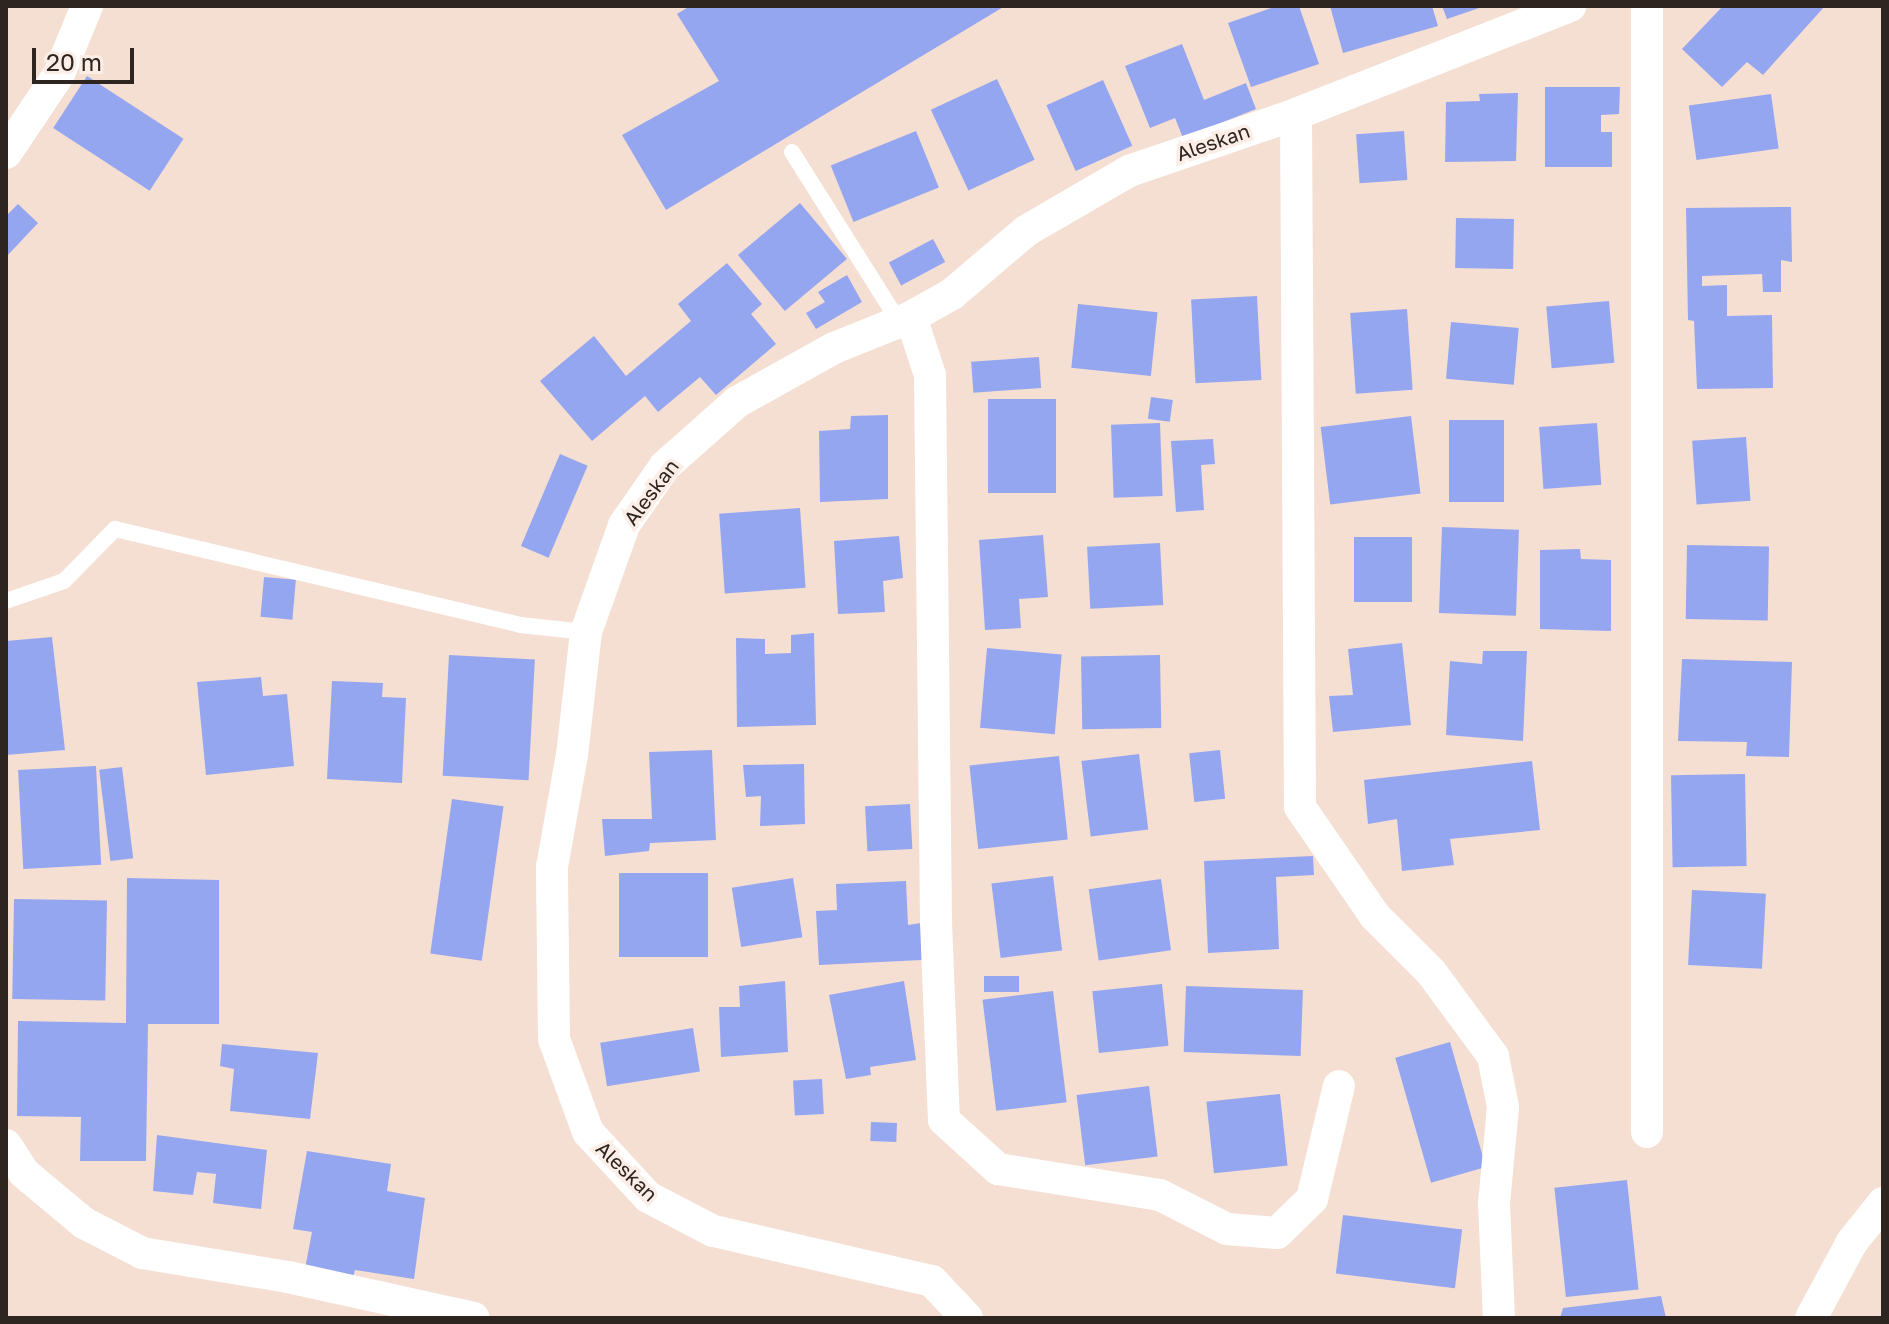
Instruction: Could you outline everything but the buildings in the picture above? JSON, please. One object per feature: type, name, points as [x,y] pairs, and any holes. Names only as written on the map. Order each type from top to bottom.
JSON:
[{"type":"street","name":"Aleskan","points":[[967,1318],[932,1281],[713,1231],[648,1197],[588,1132],[554,1039],[552,867],[572,755],[586,632],[624,525],[665,466],[737,402],[834,348],[905,320],[952,294],[1026,231],[1129,171],[1296,114],[1570,6]]},
{"type":"street","points":[[1647,6],[1647,1132]]},
{"type":"street","points":[[6,153],[59,74],[91,8]]},
{"type":"street","points":[[1296,114],[1300,807],[1375,916],[1431,972],[1493,1056],[1503,1107],[1494,1204],[1499,1318]]},
{"type":"street","points":[[905,320],[930,375],[936,922],[944,1120],[998,1169],[1160,1195],[1227,1229],[1277,1233],[1312,1199],[1339,1086]]},
{"type":"street","points":[[6,1145],[24,1173],[84,1223],[142,1253],[288,1277],[474,1318]]},
{"type":"street","points":[[1811,1318],[1852,1242],[1883,1203]]},
{"type":"lane","points":[[792,152],[905,320]]},
{"type":"lane","points":[[6,601],[64,581],[115,529],[520,625],[586,632]]}]
